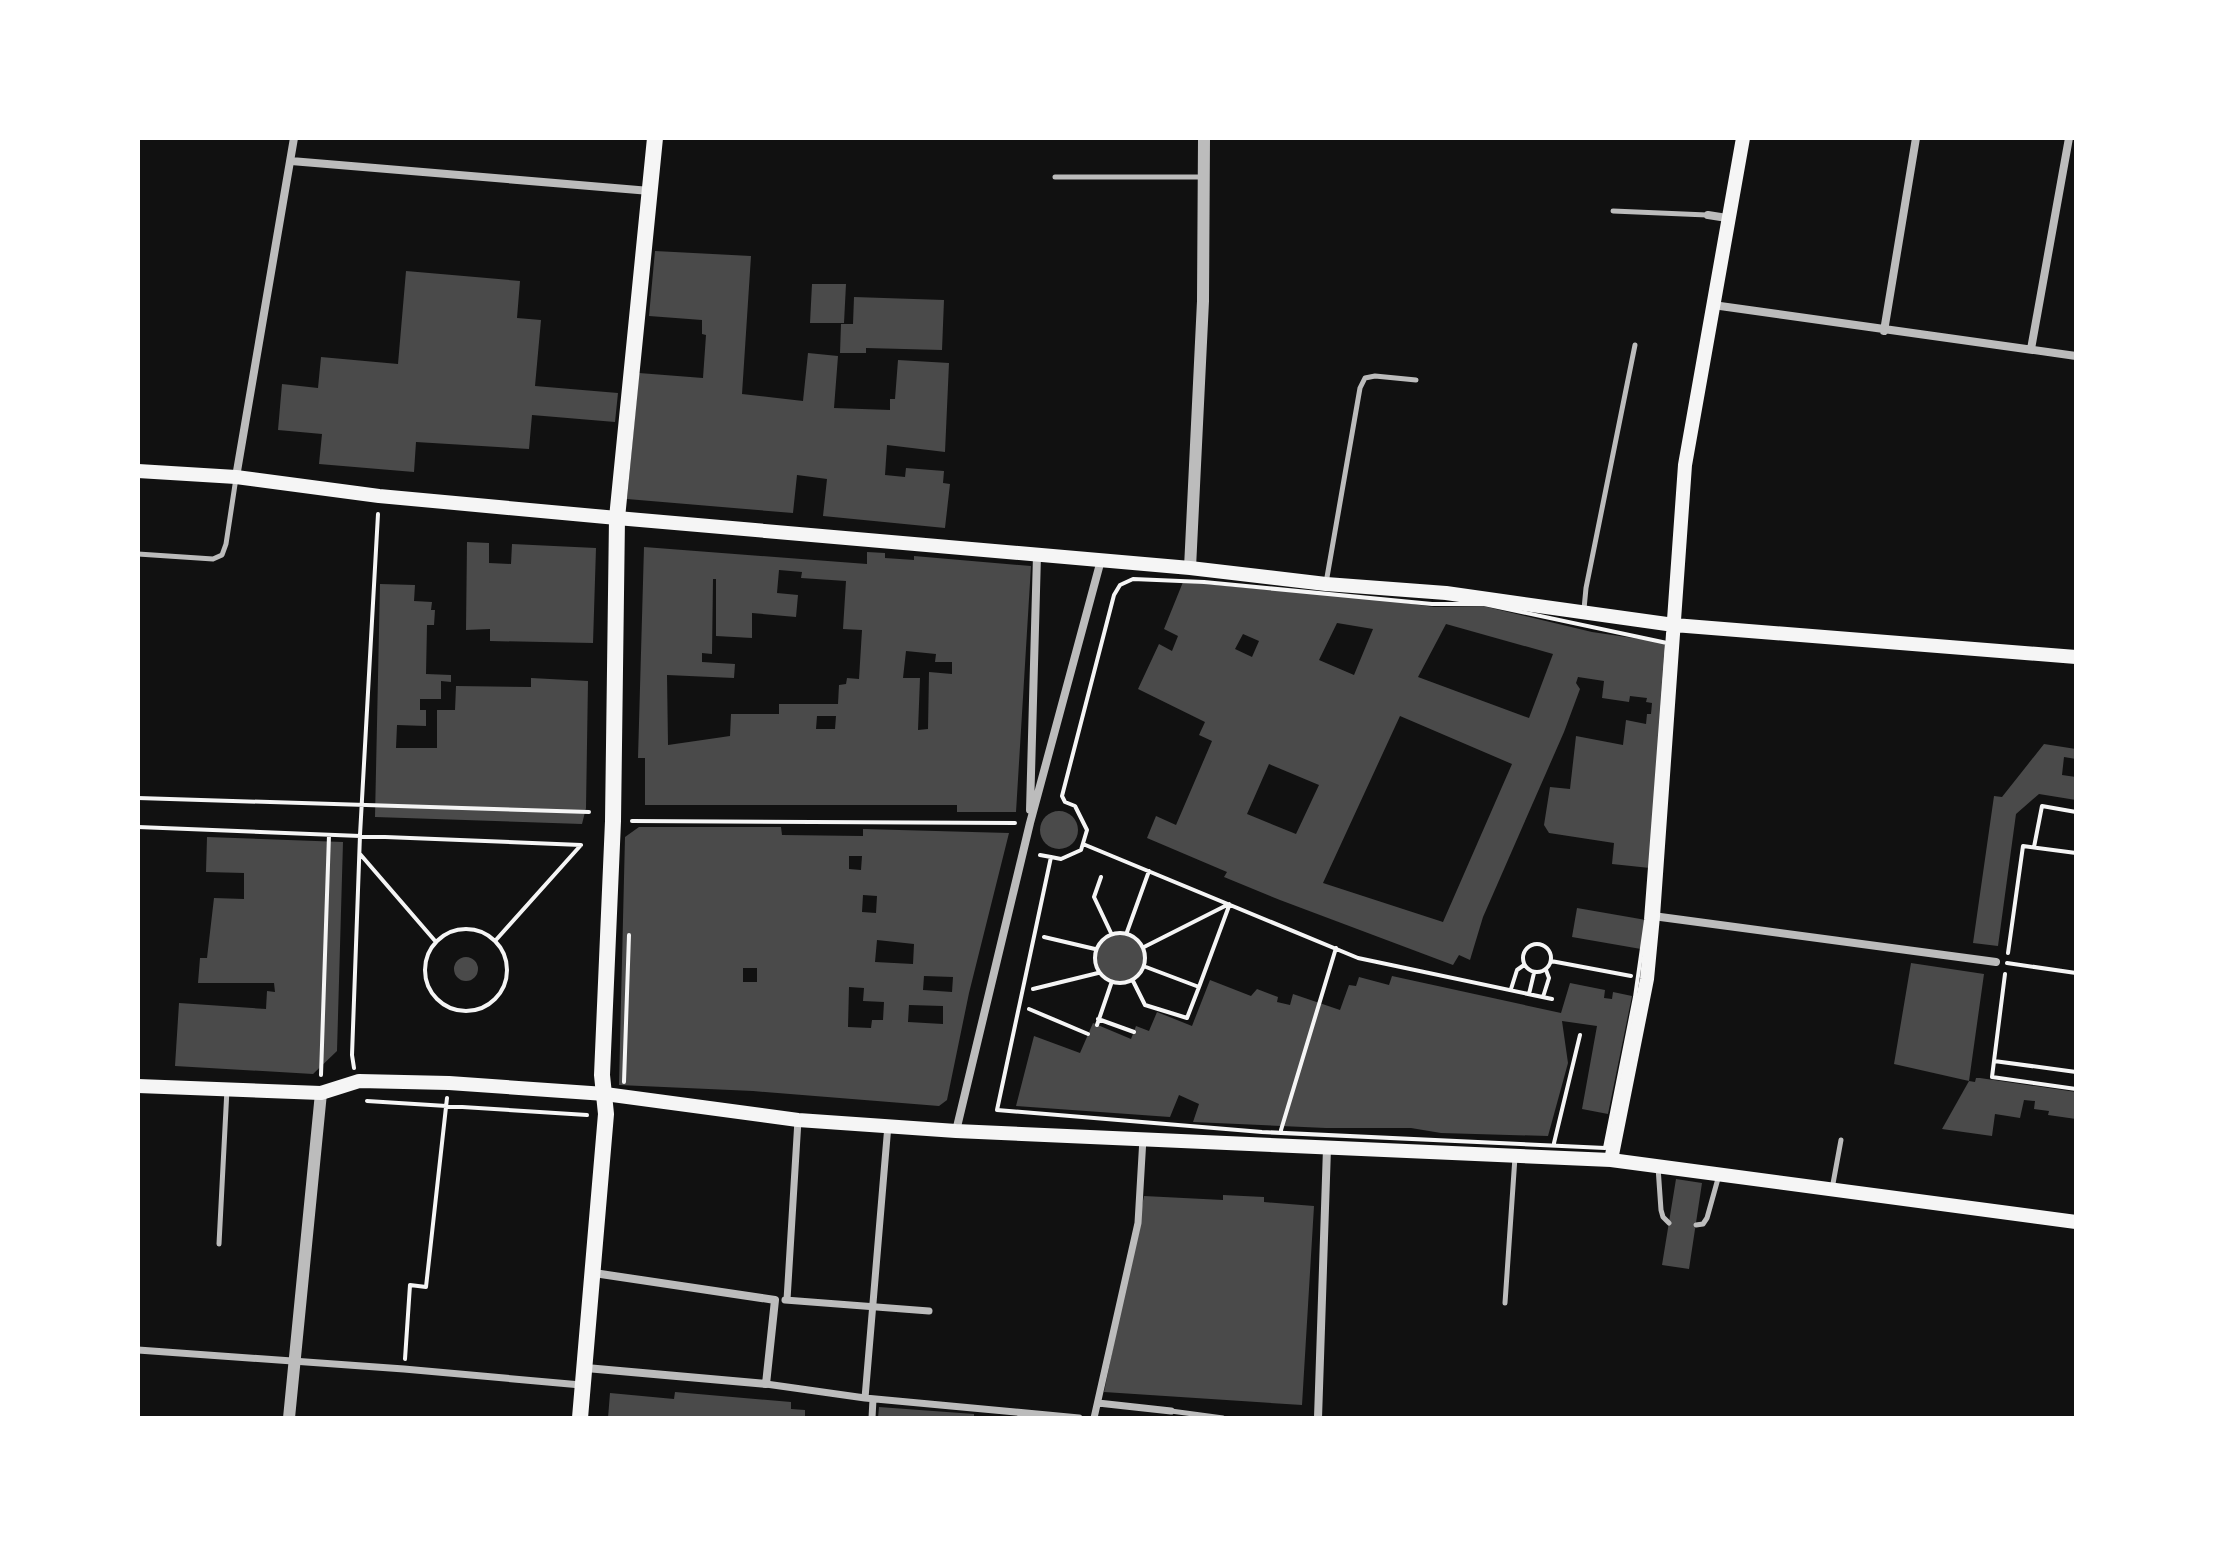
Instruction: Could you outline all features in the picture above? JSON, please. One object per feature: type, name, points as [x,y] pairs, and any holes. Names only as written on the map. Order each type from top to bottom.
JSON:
[{"type":"main road","points":[[580,1418],[594,1273],[605,1094],[602,1075],[613,821],[617,518],[655,138]]},
{"type":"main road","points":[[1611,1160],[1647,979],[1685,465],[1743,138]]},
{"type":"main road","points":[[138,471],[236,477],[379,496],[1101,559],[1326,584],[1446,593],[1674,625],[2076,657]]},
{"type":"main road","points":[[138,1086],[321,1093],[359,1081],[449,1083],[605,1094],[798,1120],[956,1131],[1611,1160],[2076,1222]]},
{"type":"street","points":[[236,477],[294,138]]},
{"type":"street","points":[[1190,568],[1203,301],[1204,138]]},
{"type":"street","points":[[1884,331],[1916,138]]},
{"type":"street","points":[[2031,349],[2069,138]]},
{"type":"street","points":[[291,161],[650,191]]},
{"type":"street","points":[[1708,215],[1727,218]]},
{"type":"street","points":[[1712,305],[2076,356]]},
{"type":"street","points":[[1030,823],[1037,555]]},
{"type":"street","points":[[956,1131],[1030,823],[1101,559]]},
{"type":"street","points":[[1653,916],[1996,962]]},
{"type":"street","points":[[289,1418],[321,1093]]},
{"type":"street","points":[[787,1300],[798,1120]]},
{"type":"street","points":[[872,1418],[869,1398],[888,1124]]},
{"type":"street","points":[[1094,1418],[1138,1223],[1143,1138]]},
{"type":"street","points":[[1318,1418],[1327,1148]]},
{"type":"street","points":[[594,1273],[775,1300],[929,1311]]},
{"type":"street","points":[[766,1384],[775,1300]]},
{"type":"street","points":[[138,1350],[583,1385]]},
{"type":"street","points":[[586,1368],[1079,1418]]},
{"type":"street","points":[[1098,1403],[1171,1411]]},
{"type":"lane","points":[[1055,177],[1204,177]]},
{"type":"lane","points":[[1613,211],[1708,215]]},
{"type":"lane","points":[[1584,614],[1586,588],[1635,345]]},
{"type":"lane","points":[[1326,584],[1360,388],[1365,378],[1375,376],[1416,380]]},
{"type":"lane","points":[[138,554],[213,559],[222,555],[236,477]]},
{"type":"lane","points":[[219,1244],[227,1089]]},
{"type":"lane","points":[[1832,1190],[1841,1140]]},
{"type":"lane","points":[[1505,1303],[1515,1156]]},
{"type":"lane","points":[[1658,1166],[1661,1210],[1669,1223]]},
{"type":"lane","points":[[1696,1225],[1703,1224],[1707,1218],[1719,1174]]},
{"type":"lane","points":[[1171,1411],[1223,1418]]},
{"type":"path","points":[[359,1081],[352,1055],[360,835],[379,496]]},
{"type":"path","points":[[1040,855],[1051,857],[1061,859],[1081,850],[1083,844],[1087,830],[1075,806],[1065,802],[1062,796],[1114,595],[1126,581],[1163,579],[1432,604],[1484,604],[1667,643],[1646,920],[1605,1148],[1281,1133],[997,1110],[1051,857]]},
{"type":"path","points":[[138,798],[589,812]]},
{"type":"path","points":[[2034,847],[2042,806],[2076,812]]},
{"type":"path","points":[[613,821],[1016,823]]},
{"type":"path","points":[[138,827],[581,845],[495,941]]},
{"type":"path","points":[[321,1075],[329,835]]},
{"type":"path","points":[[1083,844],[1358,958],[1552,999]]},
{"type":"path","points":[[2076,853],[2023,846],[1992,1077],[2076,1089]]},
{"type":"path","points":[[360,854],[436,942]]},
{"type":"path","points":[[1127,932],[1149,871]]},
{"type":"path","points":[[1101,877],[1094,897],[1111,933]]},
{"type":"path","points":[[1144,947],[1229,904]]},
{"type":"path","points":[[1133,981],[1145,1005],[1187,1018],[1229,904]]},
{"type":"path","points":[[466,929],[480,931],[495,941],[507,961],[507,975],[504,987],[486,1006],[460,1010],[448,1006],[429,988],[425,976],[426,962],[436,942],[452,931],[466,929]]},
{"type":"path","points":[[624,1085],[629,930]]},
{"type":"path","points":[[1127,932],[1144,947],[1146,967],[1133,981],[1111,984],[1098,973],[1095,949],[1111,933],[1127,932]]},
{"type":"path","points":[[1044,937],[1095,949]]},
{"type":"path","points":[[1524,965],[1524,952],[1534,944],[1546,947],[1551,961],[1546,970],[1534,973]]},
{"type":"path","points":[[1281,1133],[1336,948]]},
{"type":"path","points":[[1551,961],[1638,977]]},
{"type":"path","points":[[1996,962],[2076,973]]},
{"type":"path","points":[[1511,990],[1517,970],[1524,965]]},
{"type":"path","points":[[1524,965],[1534,973]]},
{"type":"path","points":[[1146,967],[1199,987]]},
{"type":"path","points":[[1543,997],[1549,978],[1546,970]]},
{"type":"path","points":[[1033,989],[1098,973]]},
{"type":"path","points":[[1529,994],[1534,973]]},
{"type":"path","points":[[1111,984],[1098,1022],[1134,1032]]},
{"type":"path","points":[[1029,1009],[1088,1034]]},
{"type":"path","points":[[1552,1157],[1580,1035]]},
{"type":"path","points":[[1994,1061],[2076,1072]]},
{"type":"path","points":[[404,1369],[410,1285],[426,1287],[449,1083]]},
{"type":"path","points":[[353,1100],[587,1115]]},
{"type":"building","points":[[655,251],[751,256],[742,394],[803,401],[808,353],[838,356],[834,408],[890,410],[890,399],[895,399],[898,360],[949,363],[945,452],[887,445],[885,475],[905,477],[906,468],[944,471],[943,483],[950,484],[945,528],[823,516],[827,479],[797,475],[793,513],[627,499],[639,373],[703,378],[706,335],[702,334],[702,320],[649,316]]},
{"type":"building","points":[[406,271],[520,281],[517,318],[541,320],[535,386],[618,393],[615,422],[532,415],[529,449],[416,442],[414,472],[319,464],[322,434],[278,430],[282,384],[318,388],[321,357],[398,364]]},
{"type":"building","points":[[812,284],[846,284],[844,323],[810,323]]},
{"type":"building","points":[[854,297],[944,300],[942,350],[866,348],[866,353],[840,353],[841,324],[853,324]]},
{"type":"building","points":[[467,542],[489,543],[489,563],[511,564],[512,544],[596,548],[593,643],[490,641],[490,629],[466,630]]},
{"type":"building","points":[[644,547],[867,564],[867,552],[885,553],[885,558],[914,560],[914,556],[1031,566],[1016,812],[957,812],[957,805],[645,805],[645,758],[638,758]],"holes":[[[779,570],[802,572],[801,578],[846,581],[843,629],[862,630],[859,679],[847,678],[846,684],[839,685],[838,704],[779,704],[779,714],[731,714],[730,736],[668,745],[667,675],[734,678],[735,664],[702,662],[702,653],[712,654],[713,579],[716,579],[716,636],[752,638],[752,613],[796,617],[798,595],[777,593]],[[906,651],[936,654],[935,662],[952,662],[952,674],[929,672],[928,729],[918,730],[920,678],[903,678]],[[817,716],[836,716],[835,729],[816,729]]]},
{"type":"building","points":[[1183,582],[1434,607],[1483,606],[1592,632],[1667,643],[1650,868],[1612,864],[1614,843],[1549,833],[1544,825],[1550,787],[1570,789],[1576,736],[1623,745],[1626,720],[1646,724],[1647,714],[1651,714],[1652,703],[1646,702],[1647,698],[1630,696],[1629,702],[1602,698],[1604,681],[1578,677],[1576,683],[1580,689],[1564,732],[1483,917],[1470,960],[1459,955],[1453,965],[1224,877],[1227,872],[1147,838],[1156,816],[1176,825],[1212,741],[1199,735],[1205,722],[1138,689],[1159,644],[1172,651],[1178,636],[1164,629]],"holes":[[[1337,623],[1373,629],[1354,675],[1319,660]],[[1446,624],[1553,654],[1529,718],[1418,677]],[[1243,634],[1259,641],[1252,657],[1235,649]],[[1400,716],[1512,764],[1443,922],[1323,883]],[[1269,764],[1319,785],[1296,834],[1247,814]]]},
{"type":"building","points":[[380,584],[415,585],[414,601],[432,602],[434,625],[427,625],[426,674],[451,675],[451,682],[441,681],[441,699],[420,699],[420,710],[426,710],[426,726],[397,725],[396,748],[437,748],[437,710],[455,710],[456,686],[531,687],[531,678],[588,681],[586,808],[582,824],[375,817]]},
{"type":"building","points":[[2044,744],[2076,749],[2076,759],[2064,757],[2062,775],[2076,777],[2076,800],[2039,794],[2016,814],[1998,946],[1973,943],[1994,796],[2002,797]]},
{"type":"building","points":[[1059,811],[1073,816],[1078,830],[1073,844],[1059,849],[1045,844],[1040,830],[1045,816]]},
{"type":"building","points":[[639,827],[781,827],[782,835],[863,836],[863,829],[1009,833],[969,993],[947,1100],[939,1106],[753,1091],[619,1085],[625,837]],"holes":[[[849,856],[862,856],[861,870],[849,869]],[[863,895],[877,896],[876,913],[862,912]],[[877,940],[914,944],[913,964],[875,962]],[[743,968],[757,968],[757,982],[743,982]],[[924,976],[953,977],[952,992],[923,990]],[[849,987],[864,988],[863,1001],[884,1002],[883,1020],[872,1020],[871,1028],[848,1027]],[[909,1005],[943,1006],[943,1024],[908,1022]]]},
{"type":"building","points":[[207,837],[343,842],[337,1051],[313,1074],[175,1066],[179,1003],[266,1009],[267,991],[275,992],[274,983],[198,983],[200,958],[207,958],[214,898],[244,899],[244,873],[206,872]]},
{"type":"building","points":[[1577,908],[1646,920],[1641,949],[1572,937]]},
{"type":"building","points":[[1120,932],[1138,939],[1145,957],[1138,975],[1120,982],[1102,975],[1095,957],[1102,939]]},
{"type":"building","points":[[466,957],[475,960],[478,969],[475,978],[466,981],[457,978],[454,969],[457,960]]},
{"type":"building","points":[[1911,963],[1984,974],[1969,1081],[1894,1064]]},
{"type":"building","points":[[1392,976],[1561,1013],[1570,983],[1605,990],[1604,998],[1612,999],[1613,992],[1632,996],[1608,1114],[1582,1109],[1597,1026],[1562,1021],[1568,1063],[1548,1136],[1441,1133],[1411,1128],[1193,1122],[1199,1104],[1179,1095],[1170,1117],[1016,1106],[1034,1036],[1080,1053],[1093,1023],[1131,1039],[1136,1026],[1149,1031],[1157,1012],[1192,1026],[1210,980],[1251,996],[1257,989],[1278,997],[1277,1002],[1290,1005],[1293,994],[1340,1010],[1349,985],[1356,986],[1359,977],[1389,985]]},
{"type":"building","points":[[1976,1078],[1980,1078],[2076,1092],[2076,1119],[2048,1115],[2049,1111],[2034,1109],[2035,1101],[2024,1100],[2020,1118],[1995,1114],[1992,1136],[1942,1129],[1969,1081],[1975,1082]]},
{"type":"building","points":[[1676,1179],[1702,1183],[1689,1269],[1662,1265]]},
{"type":"building","points":[[1223,1195],[1264,1197],[1264,1202],[1314,1206],[1302,1405],[1104,1392],[1144,1196],[1223,1200]]},
{"type":"building","points":[[675,1392],[791,1402],[791,1409],[805,1410],[805,1418],[608,1418],[610,1393],[674,1399]]},
{"type":"building","points":[[879,1407],[974,1414],[974,1418],[878,1418]]}]
